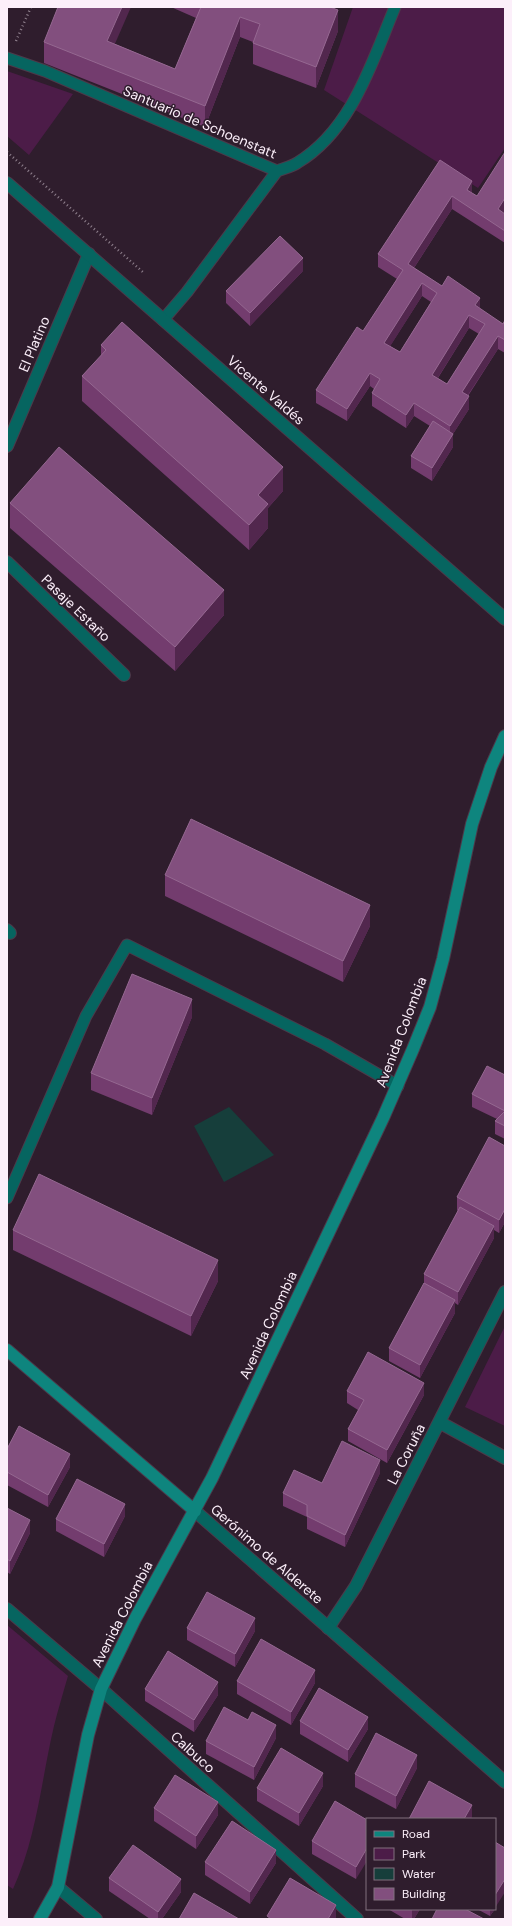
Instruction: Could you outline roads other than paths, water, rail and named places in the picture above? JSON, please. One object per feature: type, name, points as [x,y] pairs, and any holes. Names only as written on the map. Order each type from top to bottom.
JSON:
[{"type":"main road","name":"Avenida Colombia","points":[[40,1919],[58,1887],[88,1735],[101,1689],[135,1619],[195,1511],[228,1445],[398,1086],[430,1007],[443,959],[472,824],[491,767],[505,736]]},
{"type":"main road","name":"Gerónimo de Alderete","points":[[7,1350],[195,1511]]},
{"type":"street","name":"Vicente Valdés","points":[[7,183],[505,620]]},
{"type":"street","name":"El Platino","points":[[7,446],[89,254]]},
{"type":"street","name":"Pasaje Estaño","points":[[7,562],[124,675]]},
{"type":"street","name":"La Coruña","points":[[328,1628],[356,1586],[505,1292]]},
{"type":"street","points":[[439,1422],[505,1458]]},
{"type":"street","name":"Gerónimo de Alderete","points":[[195,1511],[505,1782]]},
{"type":"street","name":"Calbuco","points":[[7,1610],[101,1689],[357,1919]]},
{"type":"street","points":[[58,1887],[96,1919]]},
{"type":"lane","name":"Santuario de Schoenstatt","points":[[8,58],[45,71],[277,171],[296,164],[315,151],[335,128],[362,88],[395,7]]},
{"type":"lane","points":[[164,320],[187,292],[277,171]]},
{"type":"lane","points":[[7,1198],[86,1016],[128,944],[325,1044],[398,1086]]},
{"type":"water","points":[[229,1107],[274,1155],[224,1182],[194,1126]]}]
